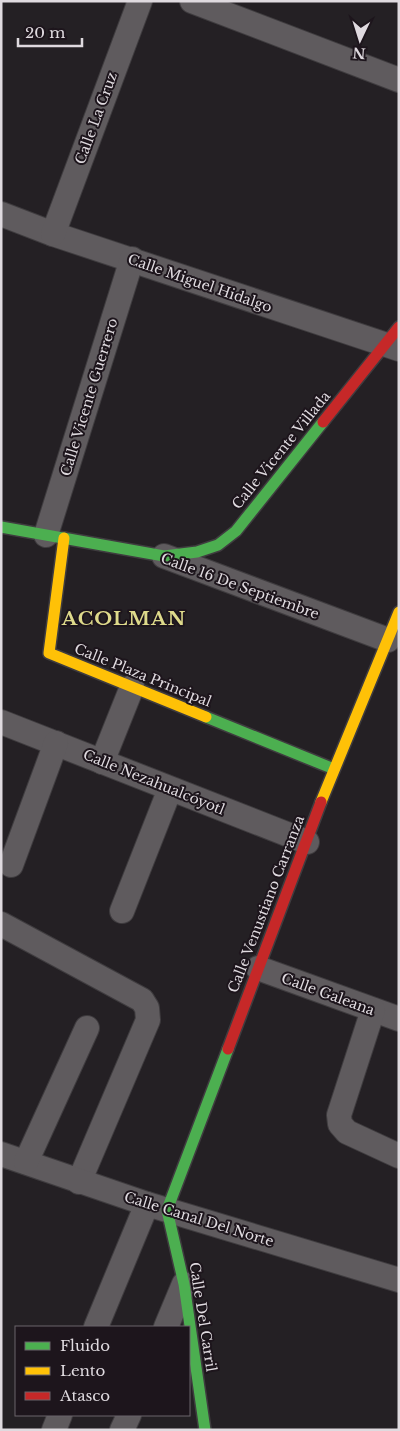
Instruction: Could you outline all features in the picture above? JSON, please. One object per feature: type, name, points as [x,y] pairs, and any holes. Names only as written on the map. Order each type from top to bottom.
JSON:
[{"type":"street","name":"Calle La Cruz","points":[[53,234],[140,1]]},
{"type":"street","points":[[192,1],[399,80]]},
{"type":"street","name":"Calle Miguel Hidalgo","points":[[3,219],[132,259],[239,297],[394,340]]},
{"type":"street","name":"Calle Vicente Guerrero","points":[[55,537],[132,259]]},
{"type":"street","name":"Calle Vicente Villada","points":[[164,556],[198,552],[218,545],[236,531],[394,340]]},
{"type":"street","name":"Calle 16 De Septiembre","points":[[1,527],[164,556],[388,640]]},
{"type":"street","name":"Calle Plaza Principal","points":[[55,537],[49,653],[334,769]]},
{"type":"street","name":"Calle Venustiano Carranza","points":[[157,1207],[258,968],[334,769],[399,612]]},
{"type":"street","points":[[102,762],[132,686]]},
{"type":"street","name":"Calle Nezahualcóyotl","points":[[1,722],[307,842]]},
{"type":"street","points":[[11,865],[56,743]]},
{"type":"street","points":[[122,911],[170,789]]},
{"type":"street","points":[[1,924],[142,1000],[147,1008],[148,1020],[79,1182]]},
{"type":"street","name":"Calle Galeana","points":[[258,968],[399,1019]]},
{"type":"street","points":[[373,1010],[339,1115],[340,1124],[347,1132],[399,1156]]},
{"type":"street","points":[[26,1162],[87,1028]]},
{"type":"street","name":"Calle Canal Del Norte","points":[[1,1154],[157,1207],[399,1280]]},
{"type":"street","points":[[97,1326],[157,1207]]},
{"type":"street","name":"Calle Del Carril","points":[[157,1207],[184,1284],[205,1430]]},
{"type":"street","points":[[166,1326],[184,1284]]},
{"type":"street","points":[[54,1430],[60,1416]]},
{"type":"street","points":[[122,1430],[129,1416]]},
{"type":"traffic: fast","points":[[1,527],[164,556],[197,552],[218,545],[236,531],[323,422]]},
{"type":"traffic: fast","points":[[206,717],[334,769]]},
{"type":"traffic: fast","points":[[205,1430],[184,1284],[167,1210],[228,1049]]},
{"type":"traffic: slow","points":[[64,538],[49,653],[206,717]]},
{"type":"traffic: slow","points":[[321,802],[399,612]]},
{"type":"traffic: jam","points":[[323,422],[399,327]]},
{"type":"traffic: jam","points":[[228,1049],[321,802]]},
{"type":"district","name":"ACOLMAN","points":[[124,618]]}]
